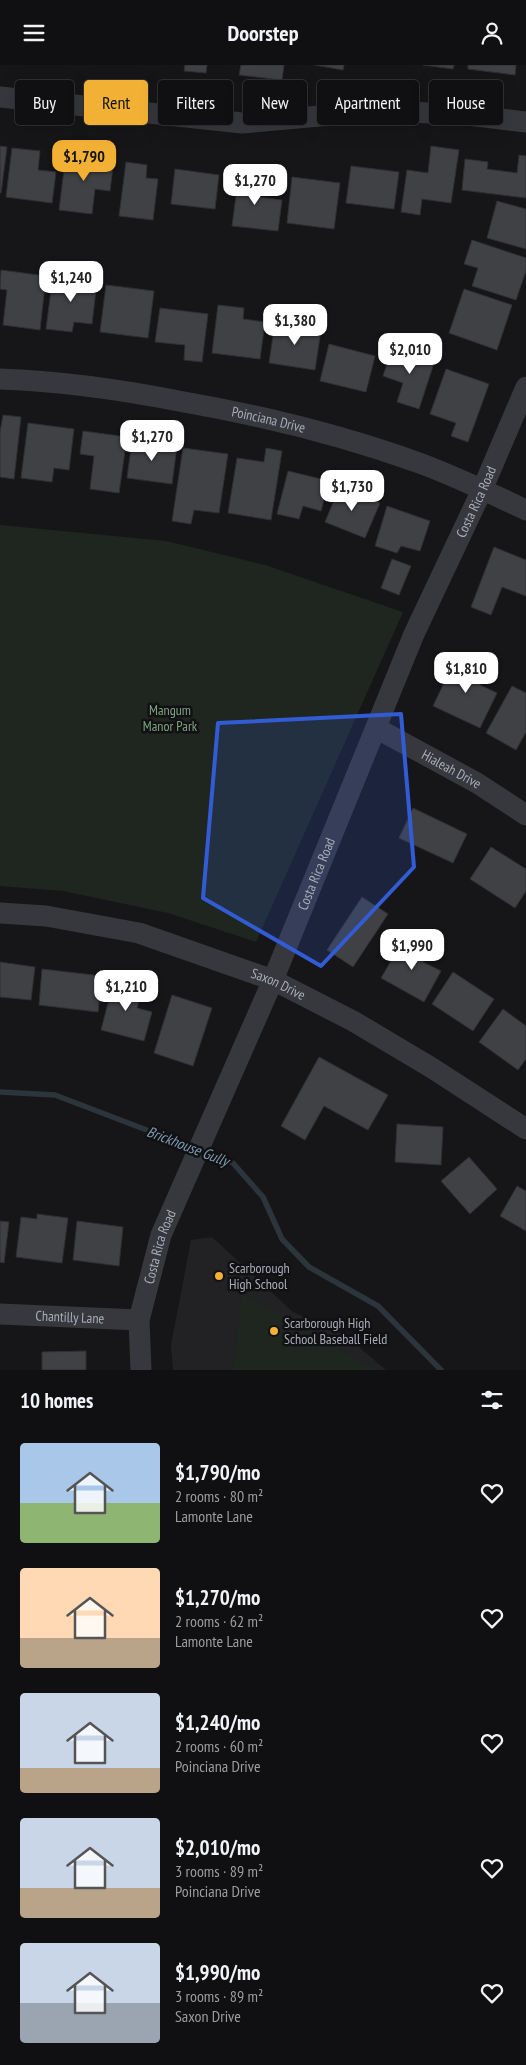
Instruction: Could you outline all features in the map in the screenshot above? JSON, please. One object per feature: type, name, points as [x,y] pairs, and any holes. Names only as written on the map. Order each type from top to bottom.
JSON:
[{"type":"street","points":[[0,97],[242,123],[375,111],[460,114],[526,122]]},
{"type":"street","name":"Poinciana Drive","points":[[0,379],[48,381],[122,390],[245,413],[354,442],[422,464],[526,509]]},
{"type":"street","name":"Costa Rica Road","points":[[141,1370],[139,1320],[161,1235],[185,1176],[272,980],[414,634],[482,490],[526,387]]},
{"type":"street","name":"Hialeah Drive","points":[[376,728],[477,783],[526,815]]},
{"type":"street","name":"Saxon Drive","points":[[0,913],[46,916],[140,933],[272,980],[353,1021],[432,1068],[526,1129]]},
{"type":"street","name":"Chantilly Lane","points":[[0,1314],[139,1320]]},
{"type":"highlighted area","points":[[401,714],[414,867],[321,966],[203,898],[218,723]]},
{"type":"shaded area","name":"Scarborough High School","points":[[212,1237],[293,1312],[345,1335],[386,1370],[173,1370],[171,1345],[191,1240]]},
{"type":"green space","name":"Mangum Manor Park","points":[[0,525],[166,541],[265,565],[403,612],[256,942],[168,913],[63,891],[0,886]]},
{"type":"green space","name":"Scarborough High School Baseball Field","points":[[242,1293],[377,1370],[233,1370]]},
{"type":"building","points":[[185,65],[207,65],[206,73],[184,71]]},
{"type":"building","points":[[241,65],[284,65],[282,80],[239,75]]},
{"type":"building","points":[[315,65],[344,65],[343,70]]},
{"type":"building","points":[[423,65],[454,65],[453,69]]},
{"type":"building","points":[[468,65],[516,65],[515,75],[468,69]]},
{"type":"building","points":[[0,146],[7,147],[1,193],[0,193]]},
{"type":"building","points":[[431,146],[459,150],[451,203],[422,199],[420,215],[401,212],[407,170],[428,173]]},
{"type":"building","points":[[12,148],[40,151],[38,170],[56,172],[52,203],[6,197]]},
{"type":"building","points":[[66,154],[114,159],[110,191],[95,189],[92,214],[59,210]]},
{"type":"building","points":[[519,155],[526,156],[526,198],[462,190],[465,159],[488,162],[487,169],[517,173]]},
{"type":"building","points":[[126,162],[147,165],[146,178],[158,179],[153,220],[119,216]]},
{"type":"building","points":[[351,166],[399,172],[394,209],[346,203]]},
{"type":"building","points":[[175,169],[219,175],[215,209],[171,204]]},
{"type":"building","points":[[239,173],[263,176],[260,197],[282,200],[278,231],[232,226]]},
{"type":"building","points":[[292,177],[340,183],[334,229],[287,223]]},
{"type":"building","points":[[497,201],[526,209],[526,249],[487,238]]},
{"type":"building","points":[[472,240],[526,258],[526,271],[516,300],[472,286],[478,268],[464,264]]},
{"type":"building","points":[[1,270],[46,276],[40,330],[3,325],[7,290],[0,289]]},
{"type":"building","points":[[53,275],[97,281],[92,324],[74,322],[72,332],[46,329]]},
{"type":"building","points":[[106,285],[154,291],[148,338],[100,332]]},
{"type":"building","points":[[464,289],[512,305],[497,350],[449,333]]},
{"type":"building","points":[[218,305],[244,308],[243,319],[265,322],[260,359],[212,353]]},
{"type":"building","points":[[160,308],[208,314],[202,362],[184,360],[185,345],[155,342]]},
{"type":"building","points":[[275,322],[321,330],[315,370],[269,363]]},
{"type":"building","points":[[329,344],[375,356],[366,392],[320,381]]},
{"type":"building","points":[[393,346],[435,360],[419,409],[397,402],[403,383],[383,376]]},
{"type":"building","points":[[446,369],[489,384],[468,442],[451,436],[456,423],[430,414]]},
{"type":"building","points":[[3,415],[21,417],[14,479],[0,477],[0,432]]},
{"type":"building","points":[[28,423],[74,429],[69,470],[54,468],[52,482],[21,478]]},
{"type":"building","points":[[83,431],[127,437],[119,493],[90,489],[94,456],[80,454]]},
{"type":"building","points":[[132,441],[177,446],[172,484],[127,478]]},
{"type":"building","points":[[183,448],[228,454],[219,513],[194,510],[191,524],[172,521]]},
{"type":"building","points":[[266,448],[282,451],[271,520],[228,513],[237,458],[264,462]]},
{"type":"building","points":[[288,471],[329,481],[321,511],[303,506],[299,519],[277,514]]},
{"type":"building","points":[[340,486],[380,503],[365,538],[325,522]]},
{"type":"building","points":[[387,506],[430,521],[420,551],[401,546],[397,553],[375,546]]},
{"type":"building","points":[[494,547],[526,560],[526,596],[502,587],[491,615],[471,607]]},
{"type":"building","points":[[392,559],[411,566],[399,595],[381,588]]},
{"type":"building","points":[[456,658],[486,672],[480,685],[497,693],[480,728],[433,706]]},
{"type":"building","points":[[512,686],[526,693],[526,732],[516,750],[486,733]]},
{"type":"building","points":[[413,808],[467,834],[453,863],[399,838]]},
{"type":"building","points":[[491,847],[526,869],[526,891],[515,908],[470,879]]},
{"type":"building","points":[[362,897],[388,914],[353,967],[327,950]]},
{"type":"building","points":[[405,937],[429,951],[423,962],[441,971],[424,1002],[381,978]]},
{"type":"building","points":[[0,962],[35,967],[31,1000],[0,997]]},
{"type":"building","points":[[42,969],[102,976],[98,1012],[39,1005]]},
{"type":"building","points":[[453,972],[494,999],[473,1031],[432,1004]]},
{"type":"building","points":[[114,980],[143,987],[137,1008],[152,1012],[144,1041],[101,1030]]},
{"type":"building","points":[[172,995],[212,1008],[193,1066],[154,1053]]},
{"type":"building","points":[[503,1009],[526,1026],[526,1059],[518,1070],[479,1042]]},
{"type":"building","points":[[319,1057],[388,1095],[368,1130],[324,1106],[305,1140],[281,1126]]},
{"type":"building","points":[[397,1124],[443,1127],[441,1165],[395,1162]]},
{"type":"building","points":[[469,1157],[497,1189],[470,1214],[441,1181]]},
{"type":"building","points":[[517,1186],[526,1191],[526,1231],[500,1216]]},
{"type":"building","points":[[37,1214],[68,1218],[62,1263],[16,1257],[21,1217],[37,1219]]},
{"type":"building","points":[[0,1221],[9,1222],[4,1263],[0,1262]]},
{"type":"building","points":[[77,1221],[123,1227],[119,1266],[73,1260]]},
{"type":"building","points":[[86,1351],[86,1370],[42,1370],[42,1352]]},
{"type":"waterway","name":"Brickhouse Gully","points":[[0,1092],[55,1095],[233,1163],[263,1197],[282,1239],[309,1267],[378,1306],[441,1370]]},
{"type":"place","name":"Scarborough High School","points":[[219,1276]]},
{"type":"place","name":"Scarborough High School Baseball Field","points":[[274,1331]]}]
